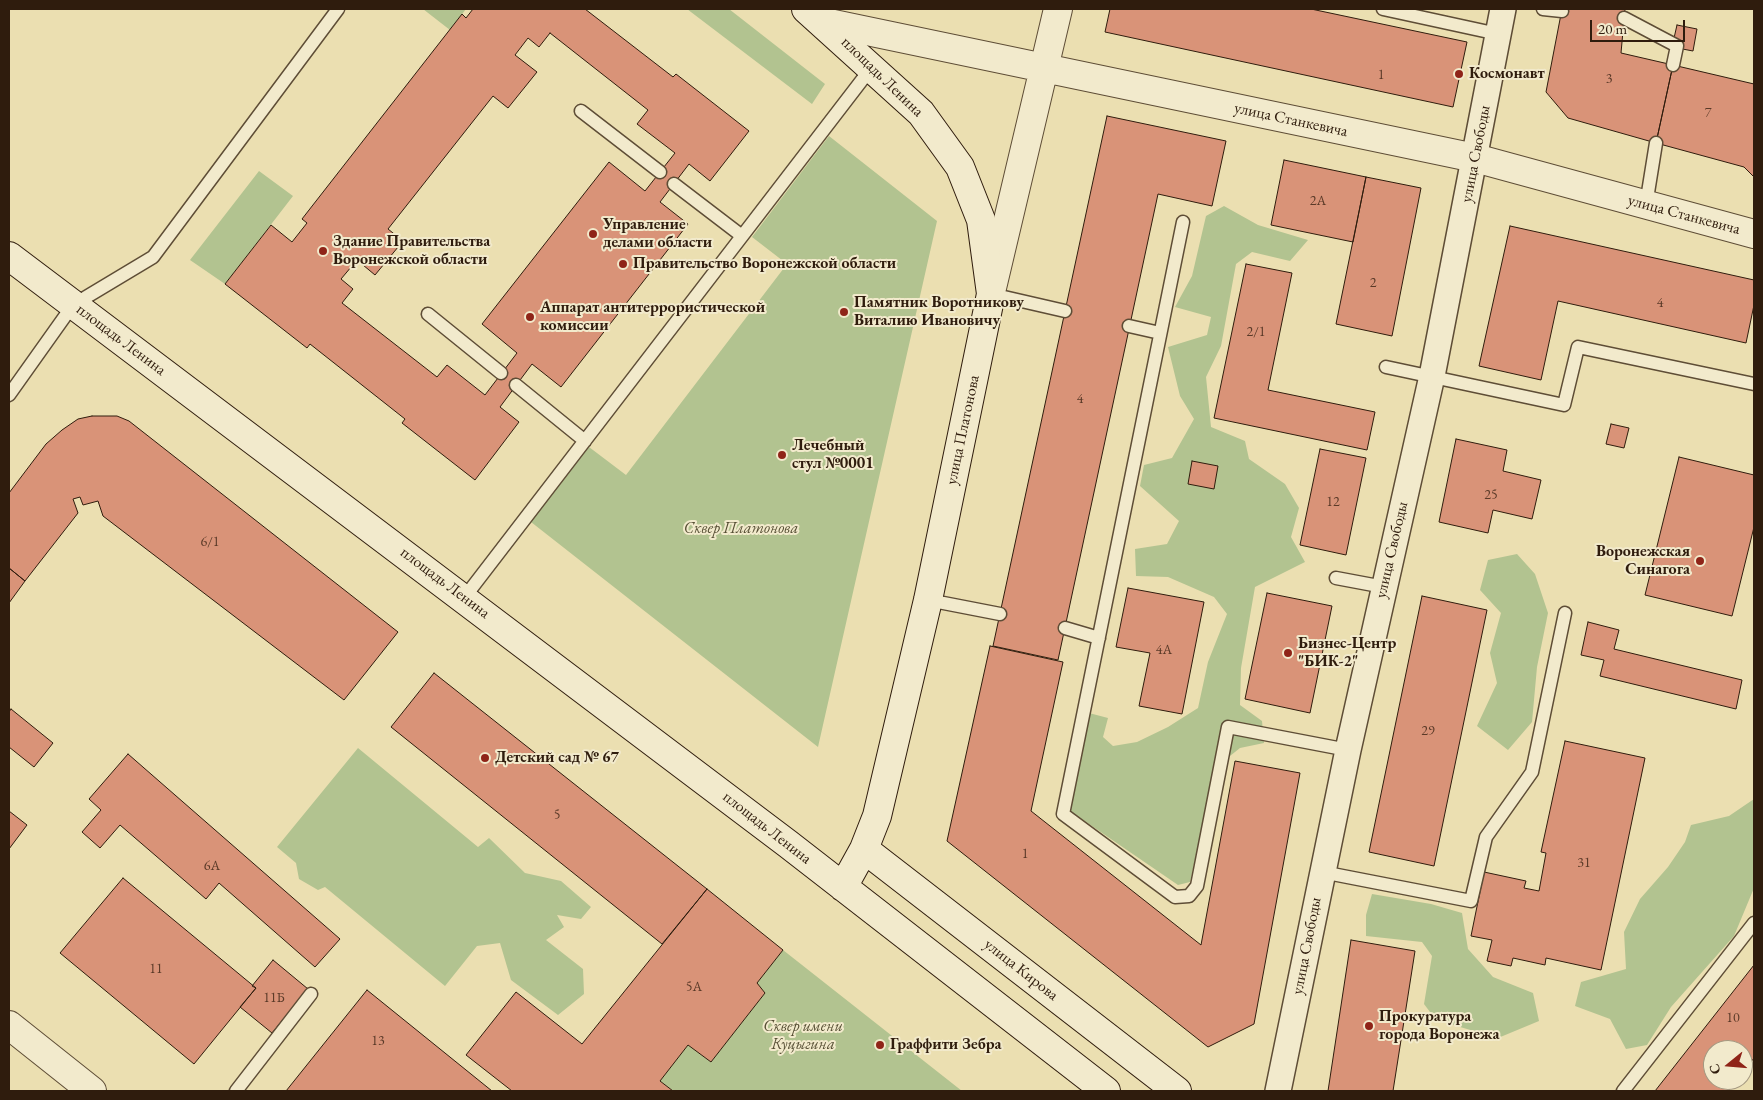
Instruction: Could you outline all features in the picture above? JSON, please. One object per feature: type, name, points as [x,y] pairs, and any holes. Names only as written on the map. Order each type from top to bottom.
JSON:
[{"type":"main road","name":"улица Платонова","points":[[864,849],[877,816],[928,600],[990,294],[1058,9]]},
{"type":"main road","name":"площадь Ленина","points":[[815,15],[921,112],[960,167],[981,220],[990,294]]},
{"type":"main road","name":"улица Станкевича","points":[[815,15],[1043,68],[1475,158],[1754,234]]},
{"type":"main road","name":"площадь Ленина","points":[[9,256],[464,598],[843,887]]},
{"type":"main road","points":[[864,849],[843,887],[1106,1091]]},
{"type":"main road","name":"улица Кирова","points":[[864,849],[1177,1091]]},
{"type":"main road","points":[[9,1026],[92,1091]]},
{"type":"street","name":"улица Свободы","points":[[1278,1091],[1348,750],[1432,376],[1503,9]]},
{"type":"lane","points":[[9,395],[73,305],[153,258],[338,9]]},
{"type":"lane","points":[[1383,9],[1498,34]]},
{"type":"lane","points":[[1543,9],[1562,11]]},
{"type":"lane","points":[[1624,18],[1677,46],[1672,65]]},
{"type":"lane","points":[[464,598],[872,67]]},
{"type":"lane","points":[[581,111],[660,172]]},
{"type":"lane","points":[[1646,204],[1656,143]]},
{"type":"lane","points":[[674,184],[742,236]]},
{"type":"lane","points":[[1183,222],[1064,814],[1175,897],[1189,896],[1197,886],[1228,727],[1348,750]]},
{"type":"lane","points":[[990,294],[1065,311]]},
{"type":"lane","points":[[428,314],[501,373]]},
{"type":"lane","points":[[1129,326],[1160,333]]},
{"type":"lane","points":[[1386,367],[1564,405],[1578,347],[1754,384]]},
{"type":"lane","points":[[516,385],[584,441]]},
{"type":"lane","points":[[1336,578],[1384,586]]},
{"type":"lane","points":[[928,600],[1000,614]]},
{"type":"lane","points":[[1322,872],[1471,901],[1486,838],[1532,772],[1565,613]]},
{"type":"lane","points":[[1065,628],[1099,638]]},
{"type":"lane","points":[[1623,1091],[1754,923]]},
{"type":"lane","points":[[236,1091],[311,994]]},
{"type":"green space","points":[[423,9],[466,9],[450,30]]},
{"type":"green space","points":[[687,9],[729,9],[825,84],[812,104]]},
{"type":"green space","name":"Сквер Платонова","points":[[829,136],[937,221],[818,747],[531,522],[589,447],[626,475],[787,264],[752,237]]},
{"type":"green space","points":[[259,171],[293,196],[225,284],[190,260]]},
{"type":"green space","points":[[1224,206],[1258,225],[1308,240],[1290,261],[1252,252],[1236,264],[1221,346],[1206,377],[1211,427],[1245,441],[1249,459],[1285,484],[1299,508],[1291,537],[1305,562],[1255,587],[1241,668],[1240,705],[1262,721],[1264,743],[1240,748],[1215,768],[1190,882],[1178,885],[1070,811],[1089,713],[1108,718],[1103,737],[1113,746],[1137,742],[1168,727],[1198,708],[1208,662],[1227,614],[1214,597],[1168,577],[1136,576],[1135,549],[1167,544],[1179,521],[1140,486],[1144,465],[1172,458],[1194,419],[1180,396],[1168,347],[1207,335],[1211,317],[1175,307],[1192,276],[1206,216]]},
{"type":"green space","points":[[1517,554],[1535,574],[1548,613],[1537,667],[1532,722],[1508,750],[1477,726],[1497,683],[1490,653],[1501,613],[1480,590],[1488,560]]},
{"type":"green space","points":[[358,748],[478,847],[489,838],[525,873],[561,881],[591,907],[581,919],[557,915],[564,927],[546,940],[583,969],[584,994],[558,1015],[511,980],[500,943],[477,946],[445,986],[325,887],[318,890],[299,879],[296,863],[277,847]]},
{"type":"green space","points":[[1754,799],[1754,888],[1734,936],[1671,1007],[1647,1045],[1626,1049],[1610,1019],[1575,1006],[1581,982],[1626,969],[1624,932],[1640,899],[1668,867],[1685,842],[1691,825],[1729,816]]},
{"type":"green space","points":[[1372,894],[1431,904],[1462,913],[1468,949],[1493,977],[1533,993],[1539,1021],[1498,1038],[1436,1020],[1424,1004],[1432,956],[1422,942],[1366,936],[1366,915]]},
{"type":"green space","name":"Сквер имени Куцыгина","points":[[783,950],[962,1091],[673,1091],[660,1081],[688,1045],[711,1062],[765,993],[757,983]]},
{"type":"building","name":"Здание Правительства Воронежской области","points":[[473,9],[585,9],[673,77],[676,74],[749,131],[710,181],[689,164],[660,202],[688,224],[561,387],[532,364],[500,407],[519,422],[475,480],[402,423],[405,419],[310,344],[307,348],[225,284],[271,225],[292,242],[307,223],[302,219],[462,14],[466,18]],"holes":[[[550,33],[648,110],[637,124],[675,153],[645,191],[609,162],[482,324],[517,353],[485,395],[447,365],[437,377],[342,303],[353,289],[341,279],[357,260],[375,275],[403,241],[388,229],[493,96],[508,108],[537,72],[515,55],[528,38],[539,47]]]},
{"type":"building","points":[[1110,9],[1311,9],[1467,42],[1453,107],[1105,32]]},
{"type":"building","points":[[1562,9],[1625,9],[1621,53],[1673,65],[1656,143],[1568,118],[1546,92]]},
{"type":"building","points":[[1677,25],[1697,29],[1693,51],[1672,47]]},
{"type":"building","points":[[1673,65],[1754,84],[1754,177],[1744,167],[1656,143]]},
{"type":"building","points":[[1107,116],[1226,141],[1212,206],[1158,194],[1058,660],[993,646]]},
{"type":"building","points":[[1284,160],[1366,177],[1353,242],[1271,225]]},
{"type":"building","points":[[1366,177],[1421,188],[1392,336],[1336,324]]},
{"type":"building","points":[[1510,226],[1754,280],[1754,305],[1746,343],[1558,301],[1541,380],[1479,366]]},
{"type":"building","points":[[1246,264],[1292,273],[1268,390],[1375,412],[1367,450],[1214,418]]},
{"type":"building","points":[[92,416],[117,416],[129,421],[398,632],[344,700],[103,516],[98,501],[83,505],[80,497],[73,499],[78,513],[25,581],[9,568],[9,493],[46,444],[78,419]]},
{"type":"building","points":[[1611,424],[1629,428],[1624,448],[1606,444]]},
{"type":"building","points":[[1456,439],[1507,450],[1503,471],[1541,480],[1532,519],[1493,510],[1488,533],[1439,522]]},
{"type":"building","points":[[1320,449],[1366,458],[1346,555],[1300,545]]},
{"type":"building","name":"Воронежская Синагога","points":[[1679,457],[1754,475],[1754,527],[1732,616],[1645,595]]},
{"type":"building","points":[[1192,461],[1218,466],[1214,489],[1188,484]]},
{"type":"building","points":[[9,568],[25,581],[9,603]]},
{"type":"building","points":[[1128,588],[1204,602],[1182,714],[1139,706],[1150,653],[1116,647]]},
{"type":"building","name":"Бизнес-Центр \"БИК-2\"","points":[[1267,593],[1332,606],[1310,713],[1245,699]]},
{"type":"building","points":[[1422,596],[1487,610],[1434,866],[1369,852]]},
{"type":"building","points":[[1588,622],[1619,630],[1614,649],[1742,680],[1736,709],[1600,676],[1604,660],[1581,655]]},
{"type":"building","points":[[990,646],[1063,662],[1031,811],[1201,945],[1235,761],[1300,773],[1254,1024],[1208,1047],[947,841]]},
{"type":"building","points":[[434,673],[707,889],[662,944],[391,727]]},
{"type":"building","points":[[11,709],[53,743],[34,767],[9,747],[9,712]]},
{"type":"building","points":[[1565,741],[1645,758],[1601,970],[1546,958],[1545,965],[1513,958],[1511,966],[1487,961],[1492,940],[1471,936],[1484,872],[1526,881],[1524,888],[1539,891],[1546,853],[1541,852]]},
{"type":"building","points":[[128,754],[340,939],[315,967],[219,883],[206,899],[120,825],[100,848],[82,832],[101,810],[89,799]]},
{"type":"building","points":[[9,811],[27,825],[9,849]]},
{"type":"building","points":[[123,878],[256,988],[194,1064],[60,953]]},
{"type":"building","points":[[707,889],[783,950],[757,983],[765,993],[711,1062],[688,1045],[660,1081],[673,1091],[512,1091],[466,1055],[516,992],[582,1044]]},
{"type":"building","points":[[1351,940],[1415,951],[1393,1091],[1328,1091]]},
{"type":"building","points":[[273,960],[308,989],[272,1033],[240,1007],[256,988],[252,986]]},
{"type":"building","points":[[1754,965],[1754,1058],[1753,1059],[1753,1040],[1703,1040],[1703,1090],[1728,1091],[1655,1091]]},
{"type":"building","points":[[367,990],[492,1091],[286,1091]]},
{"type":"place","name":"Космонавт","points":[[1459,74]]},
{"type":"place","name":"Управление делами области","points":[[593,234]]},
{"type":"place","name":"Здание Правительства Воронежской области","points":[[323,251]]},
{"type":"place","name":"Правительство Воронежской области","points":[[623,264]]},
{"type":"place","name":"Памятник Воротникову Виталию Ивановичу","points":[[844,312]]},
{"type":"place","name":"Аппарат антитеррористической комиссии","points":[[530,317]]},
{"type":"place","name":"Лечебный стул №0001","points":[[782,455]]},
{"type":"place","name":"Воронежская Синагога","points":[[1700,561]]},
{"type":"place","name":"Бизнес-Центр \"БИК-2\"","points":[[1288,653]]},
{"type":"place","name":"Детский сад № 67","points":[[485,758]]},
{"type":"place","name":"Прокуратура города Воронежа","points":[[1369,1026]]},
{"type":"place","name":"Граффити Зебра","points":[[880,1045]]}]
